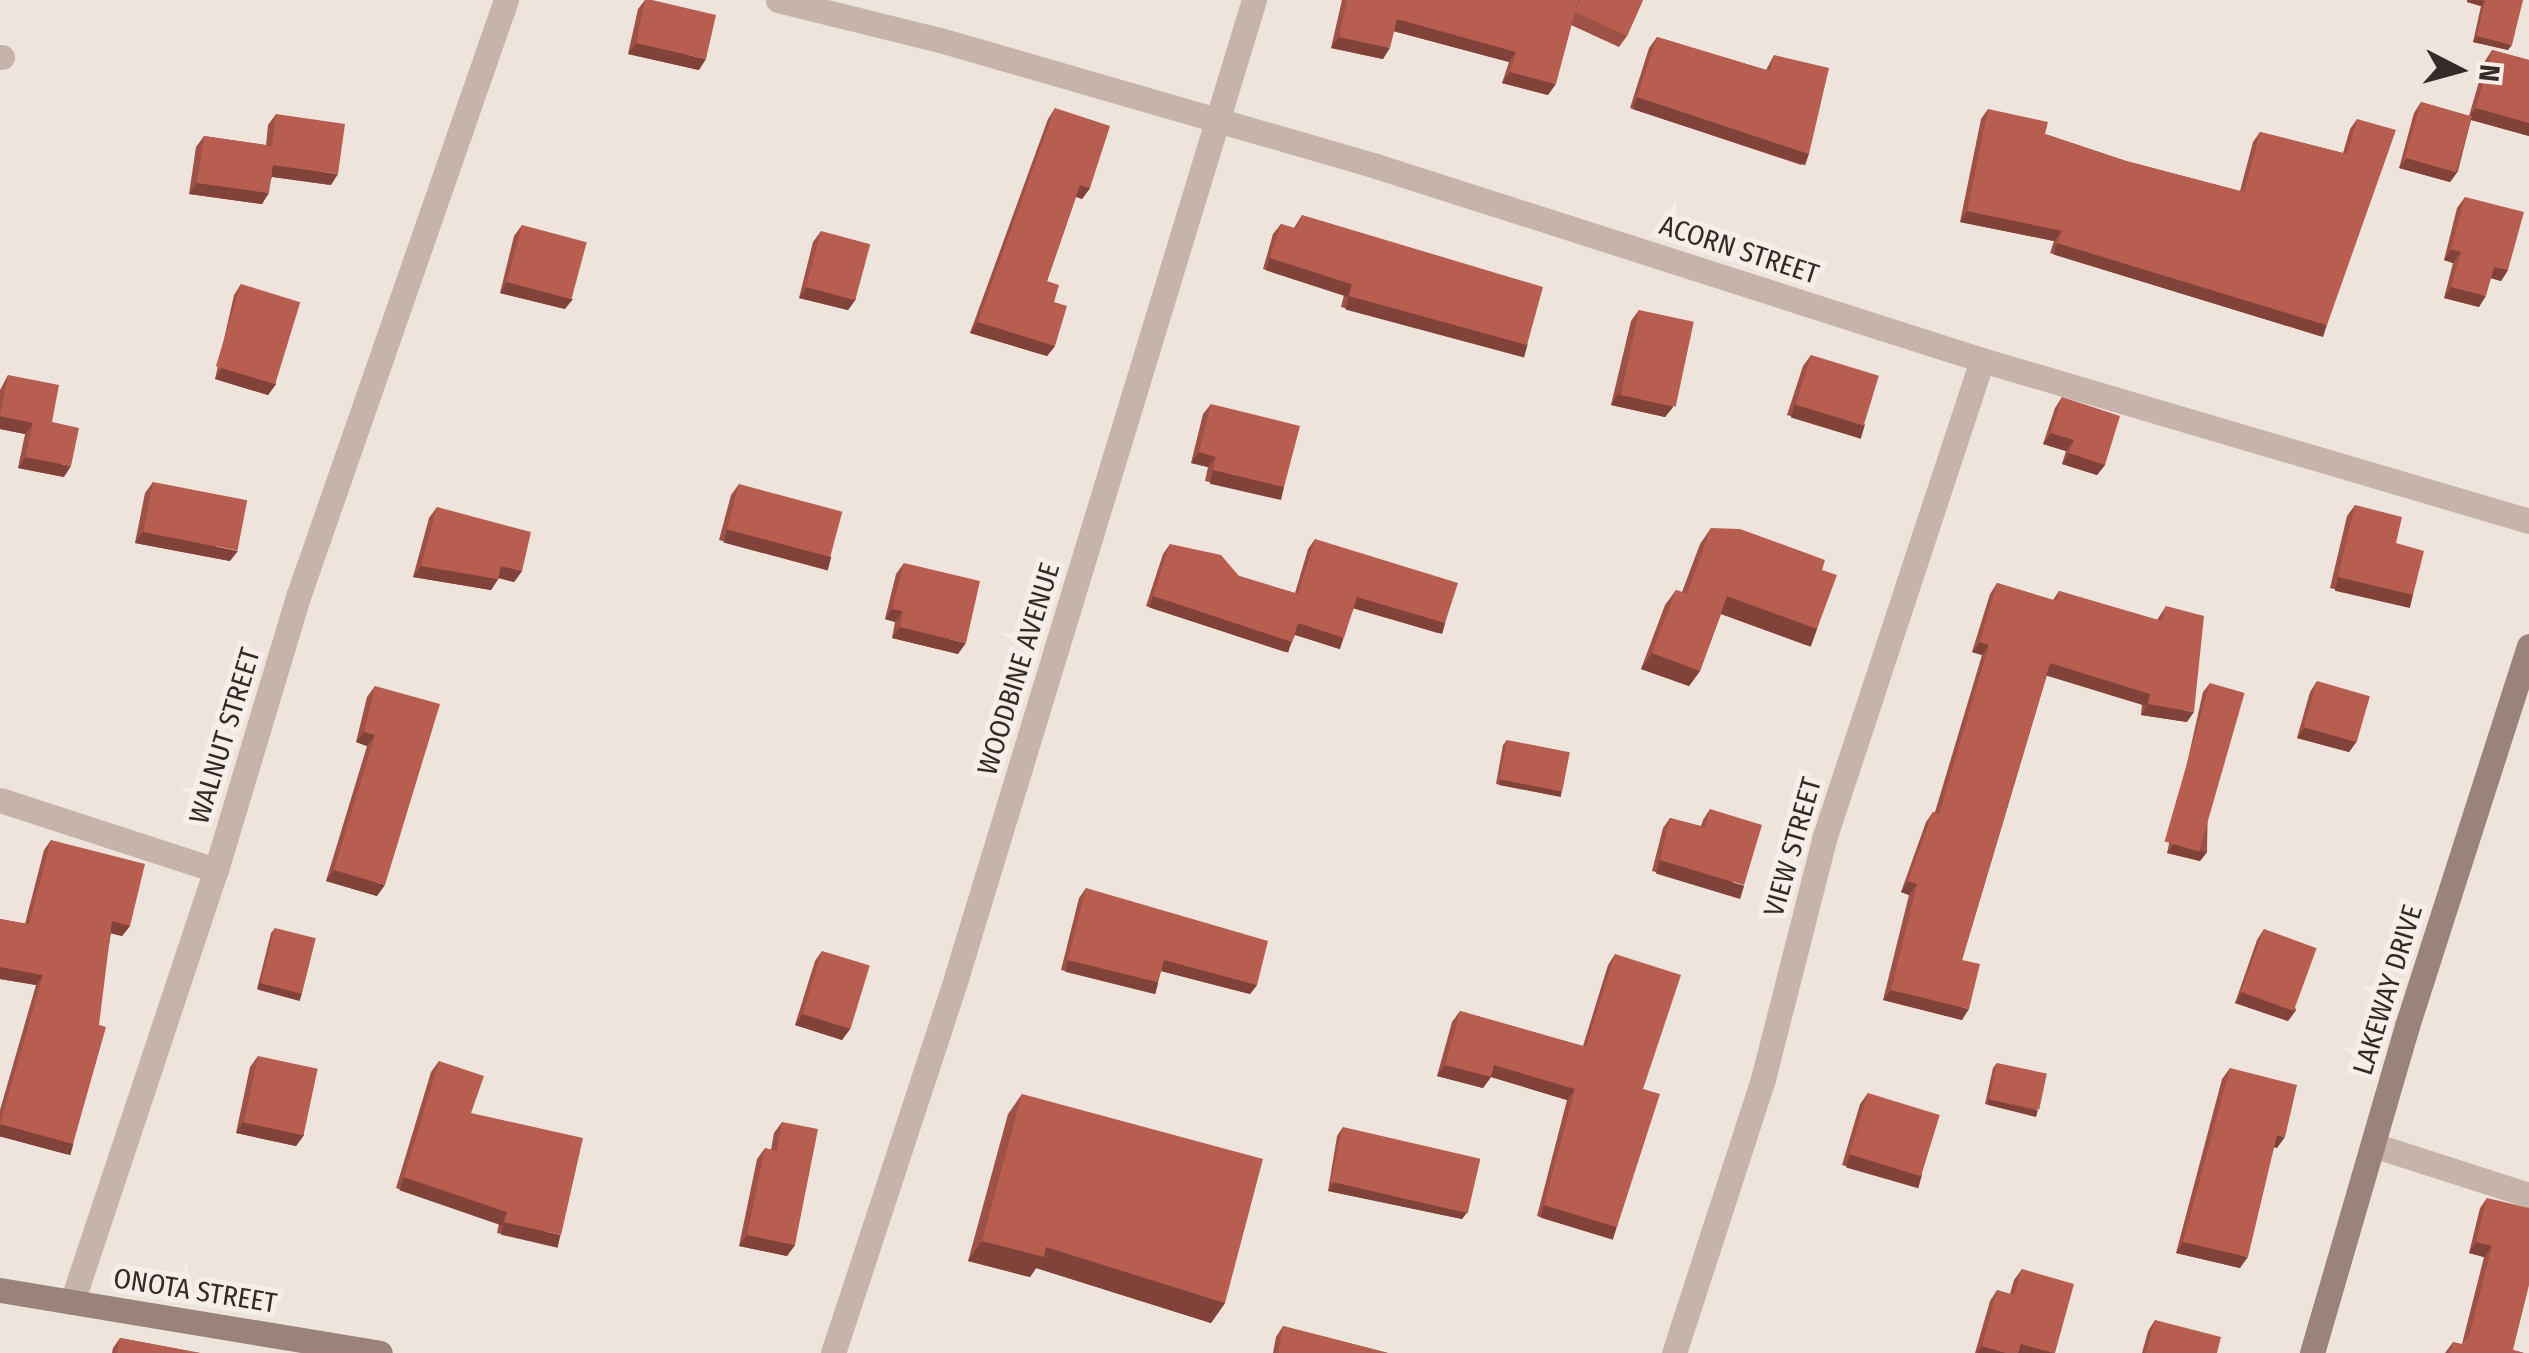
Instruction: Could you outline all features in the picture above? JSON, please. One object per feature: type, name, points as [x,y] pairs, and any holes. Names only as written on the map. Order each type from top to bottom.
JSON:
[{"type":"street","name":"WALNUT STREET","points":[[72,1302],[216,870],[299,594],[437,187],[506,0]]},
{"type":"street","name":"ACORN STREET","points":[[778,0],[931,38],[1218,122],[1982,360],[2529,521]]},
{"type":"street","name":"WOODBINE AVENUE","points":[[833,1353],[957,975],[1254,0]]},
{"type":"street","name":"VIEW STREET","points":[[1674,1353],[1763,1079],[1824,839],[1982,360]]},
{"type":"street","name":"LAKEWAY DRIVE","points":[[2312,1353],[2529,646]]},
{"type":"street","points":[[0,800],[216,870]]},
{"type":"street","points":[[2373,1145],[2529,1195]]},
{"type":"street","name":"ONOTA STREET","points":[[0,1290],[380,1353]]},
{"type":"building","points":[[645,0],[716,15],[706,59],[636,43]]},
{"type":"building","points":[[1347,0],[1578,0],[1575,11],[1580,0],[1643,0],[1627,36],[1575,12],[1556,84],[1510,72],[1516,52],[1397,19],[1390,48],[1339,37]]},
{"type":"building","points":[[2482,0],[2523,0],[2512,45],[2477,36],[2485,1]]},
{"type":"building","points":[[1657,37],[1770,71],[1774,55],[1829,68],[1809,154],[1637,97]]},
{"type":"building","points":[[2492,50],[2529,60],[2529,123],[2476,108]]},
{"type":"building","points":[[2421,102],[2472,117],[2456,172],[2405,158]]},
{"type":"building","points":[[1055,108],[1110,126],[1090,188],[1080,185],[1047,281],[1059,285],[1054,302],[1067,306],[1055,346],[978,322]]},
{"type":"building","points":[[1988,109],[2048,122],[2045,134],[2126,161],[2244,192],[2260,132],[2347,154],[2357,119],[2396,130],[2327,325],[2057,243],[2062,231],[1967,211]]},
{"type":"building","points":[[276,114],[345,124],[338,174],[273,165],[269,193],[197,183],[204,136],[272,146]]},
{"type":"building","points":[[2465,197],[2524,212],[2508,270],[2494,267],[2486,296],[2451,287],[2461,252],[2451,249]]},
{"type":"building","points":[[1302,215],[1543,287],[1527,345],[1349,296],[1352,284],[1270,258],[1281,224],[1297,229]]},
{"type":"building","points":[[522,225],[587,242],[571,299],[507,282]]},
{"type":"building","points":[[821,231],[870,244],[855,300],[806,287]]},
{"type":"building","points":[[241,284],[300,302],[275,384],[216,366]]},
{"type":"building","points":[[1639,310],[1694,322],[1676,407],[1621,395]]},
{"type":"building","points":[[1811,355],[1879,376],[1864,425],[1796,405]]},
{"type":"building","points":[[8,375],[59,385],[52,422],[79,428],[71,466],[26,457],[33,423],[0,416]]},
{"type":"building","points":[[2062,397],[2120,416],[2105,465],[2069,453],[2074,440],[2051,433]]},
{"type":"building","points":[[1211,404],[1300,426],[1284,487],[1213,470],[1216,457],[1199,452]]},
{"type":"building","points":[[153,482],[247,500],[238,550],[143,532]]},
{"type":"building","points":[[739,484],[842,512],[830,557],[727,529]]},
{"type":"building","points":[[2355,505],[2402,517],[2396,543],[2424,551],[2413,595],[2338,577]]},
{"type":"building","points":[[437,507],[531,532],[522,571],[501,566],[498,579],[421,566]]},
{"type":"building","points":[[1711,528],[1740,529],[1825,560],[1822,570],[1837,575],[1817,629],[1727,596],[1700,671],[1652,653],[1676,590],[1687,594]]},
{"type":"building","points":[[1315,539],[1458,583],[1445,623],[1357,597],[1344,638],[1298,623],[1292,642],[1153,596],[1170,544],[1221,555],[1239,576],[1298,594]]},
{"type":"building","points":[[904,563],[980,581],[966,643],[900,627],[903,611],[892,609]]},
{"type":"building","points":[[1997,583],[2057,601],[2059,591],[2162,621],[2166,606],[2204,616],[2194,712],[2148,704],[2150,694],[2050,663],[1962,960],[1980,964],[1969,1009],[1891,990],[1917,884],[1908,881],[1933,812],[1939,814],[1989,645],[1980,642]]},
{"type":"building","points":[[2317,681],[2370,696],[2357,742],[2304,727]]},
{"type":"building","points":[[2210,683],[2245,693],[2199,852],[2165,842]]},
{"type":"building","points":[[375,686],[440,704],[385,885],[334,870],[375,735],[364,732]]},
{"type":"building","points":[[1507,740],[1570,752],[1562,791],[1499,779]]},
{"type":"building","points":[[1710,809],[1762,825],[1744,885],[1660,860],[1670,818],[1705,828]]},
{"type":"building","points":[[51,840],[145,864],[130,926],[112,921],[99,1025],[106,1027],[73,1144],[0,1124],[43,975],[0,967],[0,919],[29,924]]},
{"type":"building","points":[[1086,888],[1268,941],[1257,985],[1164,960],[1158,982],[1068,960]]},
{"type":"building","points":[[275,928],[316,938],[302,993],[261,983]]},
{"type":"building","points":[[2264,929],[2317,948],[2294,1011],[2241,992]]},
{"type":"building","points":[[822,951],[870,966],[851,1029],[803,1014]]},
{"type":"building","points":[[1615,954],[1681,975],[1643,1089],[1660,1094],[1617,1227],[1544,1205],[1575,1089],[1494,1065],[1491,1077],[1445,1065],[1460,1011],[1586,1047]]},
{"type":"building","points":[[258,1056],[318,1069],[304,1135],[244,1123]]},
{"type":"building","points":[[439,1061],[484,1076],[471,1113],[583,1138],[561,1235],[504,1222],[507,1212],[404,1177]]},
{"type":"building","points":[[1997,1063],[2047,1074],[2039,1110],[1989,1099]]},
{"type":"building","points":[[2230,1068],[2297,1085],[2285,1137],[2277,1135],[2248,1257],[2183,1242]]},
{"type":"building","points":[[1868,1093],[1940,1115],[1921,1176],[1849,1154]]},
{"type":"building","points":[[1022,1094],[1263,1159],[1225,1303],[1046,1247],[1044,1257],[982,1241]]},
{"type":"building","points":[[782,1122],[818,1129],[795,1245],[747,1235],[765,1148],[777,1151]]},
{"type":"building","points":[[1343,1127],[1480,1159],[1468,1213],[1330,1182]]},
{"type":"building","points":[[2487,1198],[2529,1208],[2529,1285],[2513,1350],[2524,1353],[2450,1353],[2453,1342],[2461,1345],[2469,1337],[2492,1246],[2476,1242]]},
{"type":"building","points":[[2022,1269],[2074,1284],[2055,1353],[2021,1344],[2018,1353],[1982,1346],[1997,1290],[2014,1295]]},
{"type":"building","points":[[2155,1320],[2221,1337],[2217,1353],[2146,1353]]},
{"type":"building","points":[[1283,1326],[1388,1353],[1278,1353]]},
{"type":"building","points":[[120,1338],[200,1353],[117,1353]]}]
